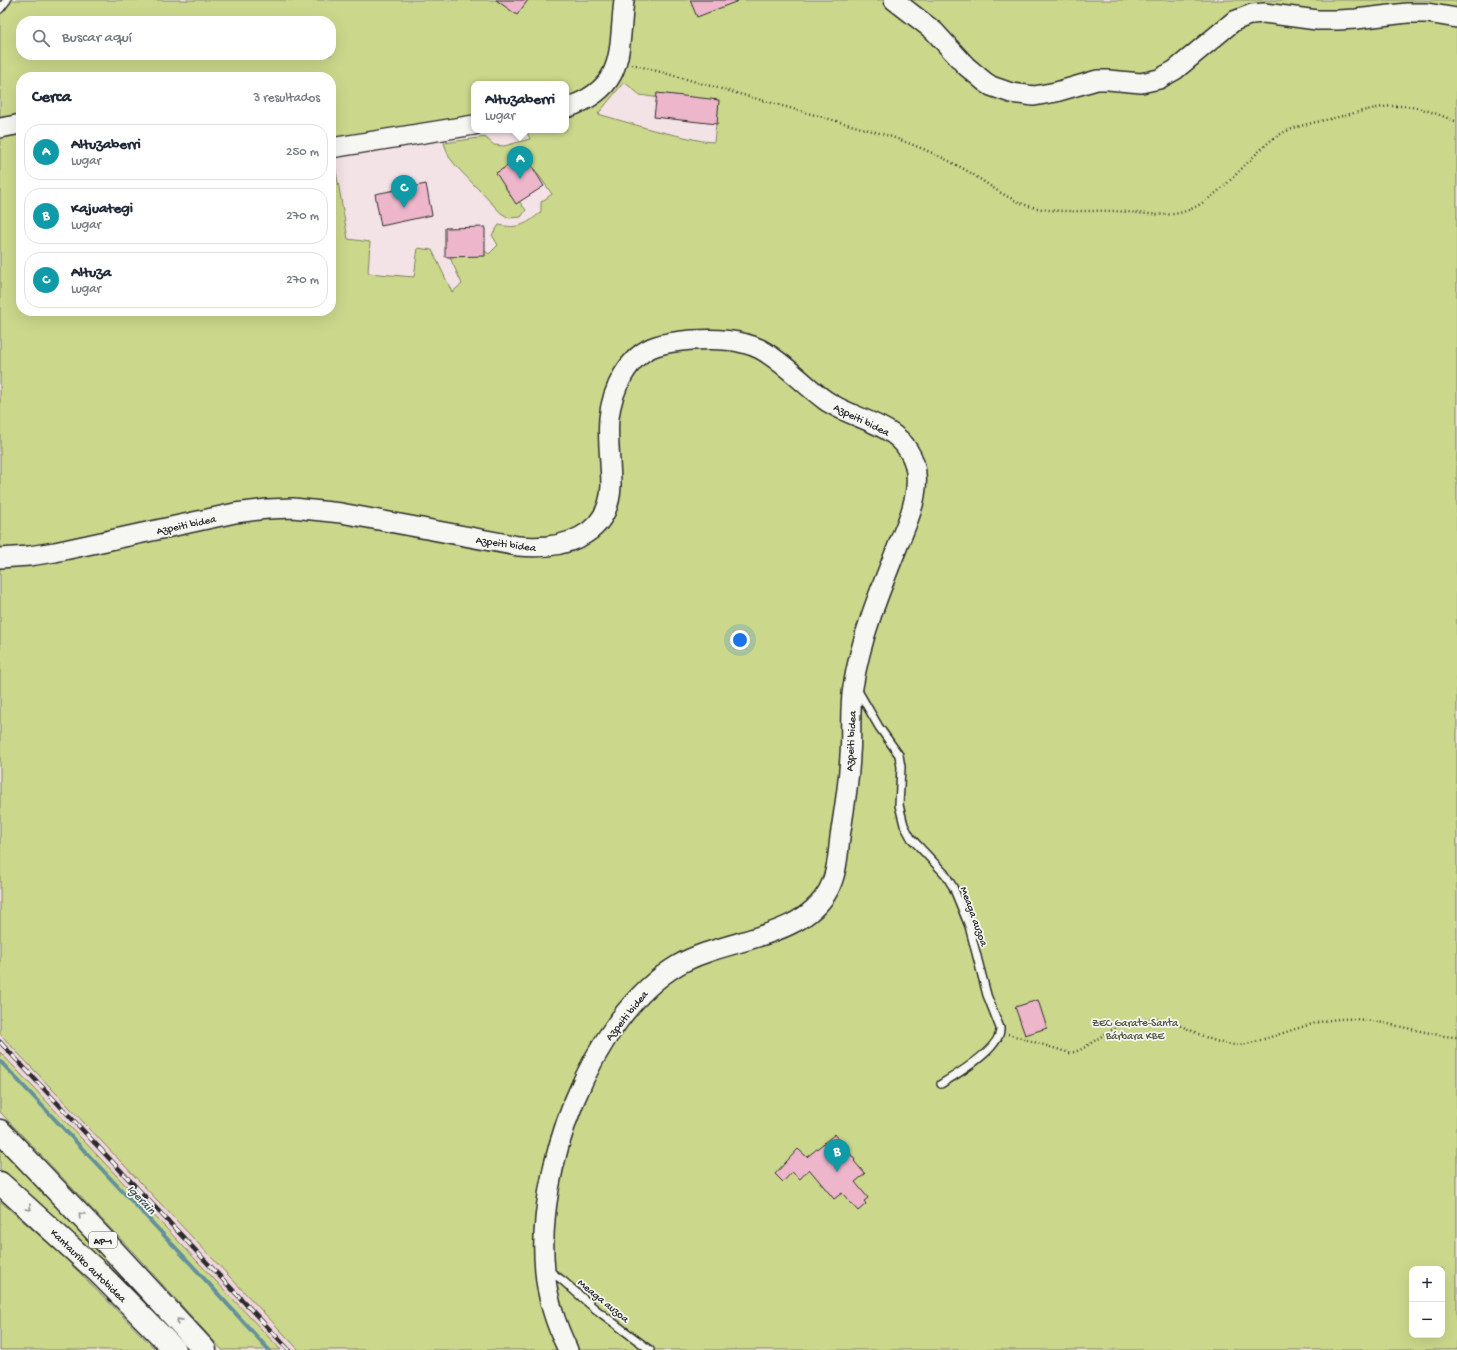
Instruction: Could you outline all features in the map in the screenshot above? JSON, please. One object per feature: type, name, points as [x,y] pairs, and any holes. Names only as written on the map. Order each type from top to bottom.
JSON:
[{"type":"highway","name":"AP-1","points":[[0,1131],[103,1239],[205,1350]]},
{"type":"highway","name":"Kantauriko autobidea","points":[[0,1183],[90,1264],[175,1350]]},
{"type":"main road","points":[[569,107],[585,100],[601,90],[611,78],[618,59],[624,0]]},
{"type":"main road","points":[[894,0],[937,34],[966,66],[985,82],[991,86],[1011,93],[1030,96],[1056,92],[1097,80],[1142,82],[1159,79],[1175,70],[1234,21],[1252,14],[1264,13],[1317,20],[1338,20],[1406,13],[1427,13],[1457,18]]},
{"type":"main road","points":[[0,128],[16,125]]},
{"type":"main road","points":[[336,147],[471,125]]},
{"type":"main road","name":"Azpeiti bidea","points":[[0,558],[43,554],[239,513],[284,508],[307,508],[341,513],[518,546],[546,547],[565,543],[582,536],[591,529],[601,518],[607,506],[611,486],[608,431],[610,412],[619,383],[625,371],[632,363],[647,350],[662,344],[699,340],[734,341],[750,345],[777,360],[827,401],[895,435],[909,450],[916,474],[916,486],[912,511],[875,606],[865,638],[854,683],[849,772],[836,867],[830,887],[818,905],[795,922],[688,960],[670,970],[644,992],[619,1020],[598,1052],[582,1083],[564,1128],[546,1205],[544,1268],[548,1293],[568,1350]]},
{"type":"lane","points":[[0,9],[7,0]]},
{"type":"lane","name":"Meaga auzoa","points":[[854,683],[879,727],[899,754],[901,767],[899,805],[902,820],[908,834],[945,874],[956,893],[969,926],[987,995],[1000,1032]]},
{"type":"lane","points":[[941,1084],[982,1055],[996,1041],[1000,1032]]},
{"type":"lane","name":"Meaga auzoa","points":[[544,1268],[562,1280],[603,1315],[650,1350]]},
{"type":"path","points":[[618,59],[907,142],[948,160],[1013,199],[1029,206],[1047,210],[1119,211],[1175,214],[1203,202],[1218,191],[1268,142],[1291,129],[1367,110],[1403,106],[1423,109],[1457,122]]},
{"type":"path","points":[[1000,1032],[1070,1053],[1080,1050],[1116,1028],[1138,1021],[1154,1019],[1166,1020],[1219,1041],[1237,1045],[1253,1043],[1333,1020],[1347,1018],[1457,1037]]},
{"type":"shaded area","points":[[0,1034],[299,1350],[281,1350],[137,1198],[0,1052]]},
{"type":"green space","name":"ZEC Garate-Santa Bárbara KBE","points":[[0,0],[1457,0],[1457,1350],[299,1350],[0,1034]],"holes":[[[624,82],[640,95],[718,107],[714,142],[702,141],[653,130],[598,114]]]},
{"type":"green space","points":[[0,1052],[281,1350],[222,1350],[133,1252],[0,1112]]},
{"type":"green space","points":[[0,1146],[133,1286],[130,1288],[89,1248],[0,1169]]},
{"type":"green space","points":[[0,1201],[64,1257],[156,1350],[0,1350]]},
{"type":"building","points":[[496,0],[528,0],[517,15]]},
{"type":"building","points":[[690,0],[737,0],[738,1],[697,17]]},
{"type":"building","points":[[657,93],[719,100],[717,124],[654,117]]},
{"type":"building","points":[[525,155],[544,186],[516,204],[496,173]]},
{"type":"building","points":[[426,184],[432,215],[381,226],[375,194]]},
{"type":"building","points":[[485,227],[485,256],[445,257],[445,228]]},
{"type":"building","points":[[1038,1000],[1047,1028],[1025,1035],[1015,1007]]},
{"type":"building","points":[[835,1134],[865,1174],[855,1182],[868,1198],[864,1201],[866,1204],[858,1211],[842,1193],[834,1199],[809,1169],[800,1179],[792,1172],[783,1182],[775,1174],[798,1149],[807,1157]]},
{"type":"waterway","name":"Igerain","points":[[0,1061],[190,1263],[269,1350]]},
{"type":"railway","points":[[0,1042],[289,1350]]},
{"type":"place","name":"Altuzaberri","points":[[520,179]]},
{"type":"place","name":"Altuza","points":[[404,208]]},
{"type":"place","name":"Kajuategi","points":[[837,1172]]}]
